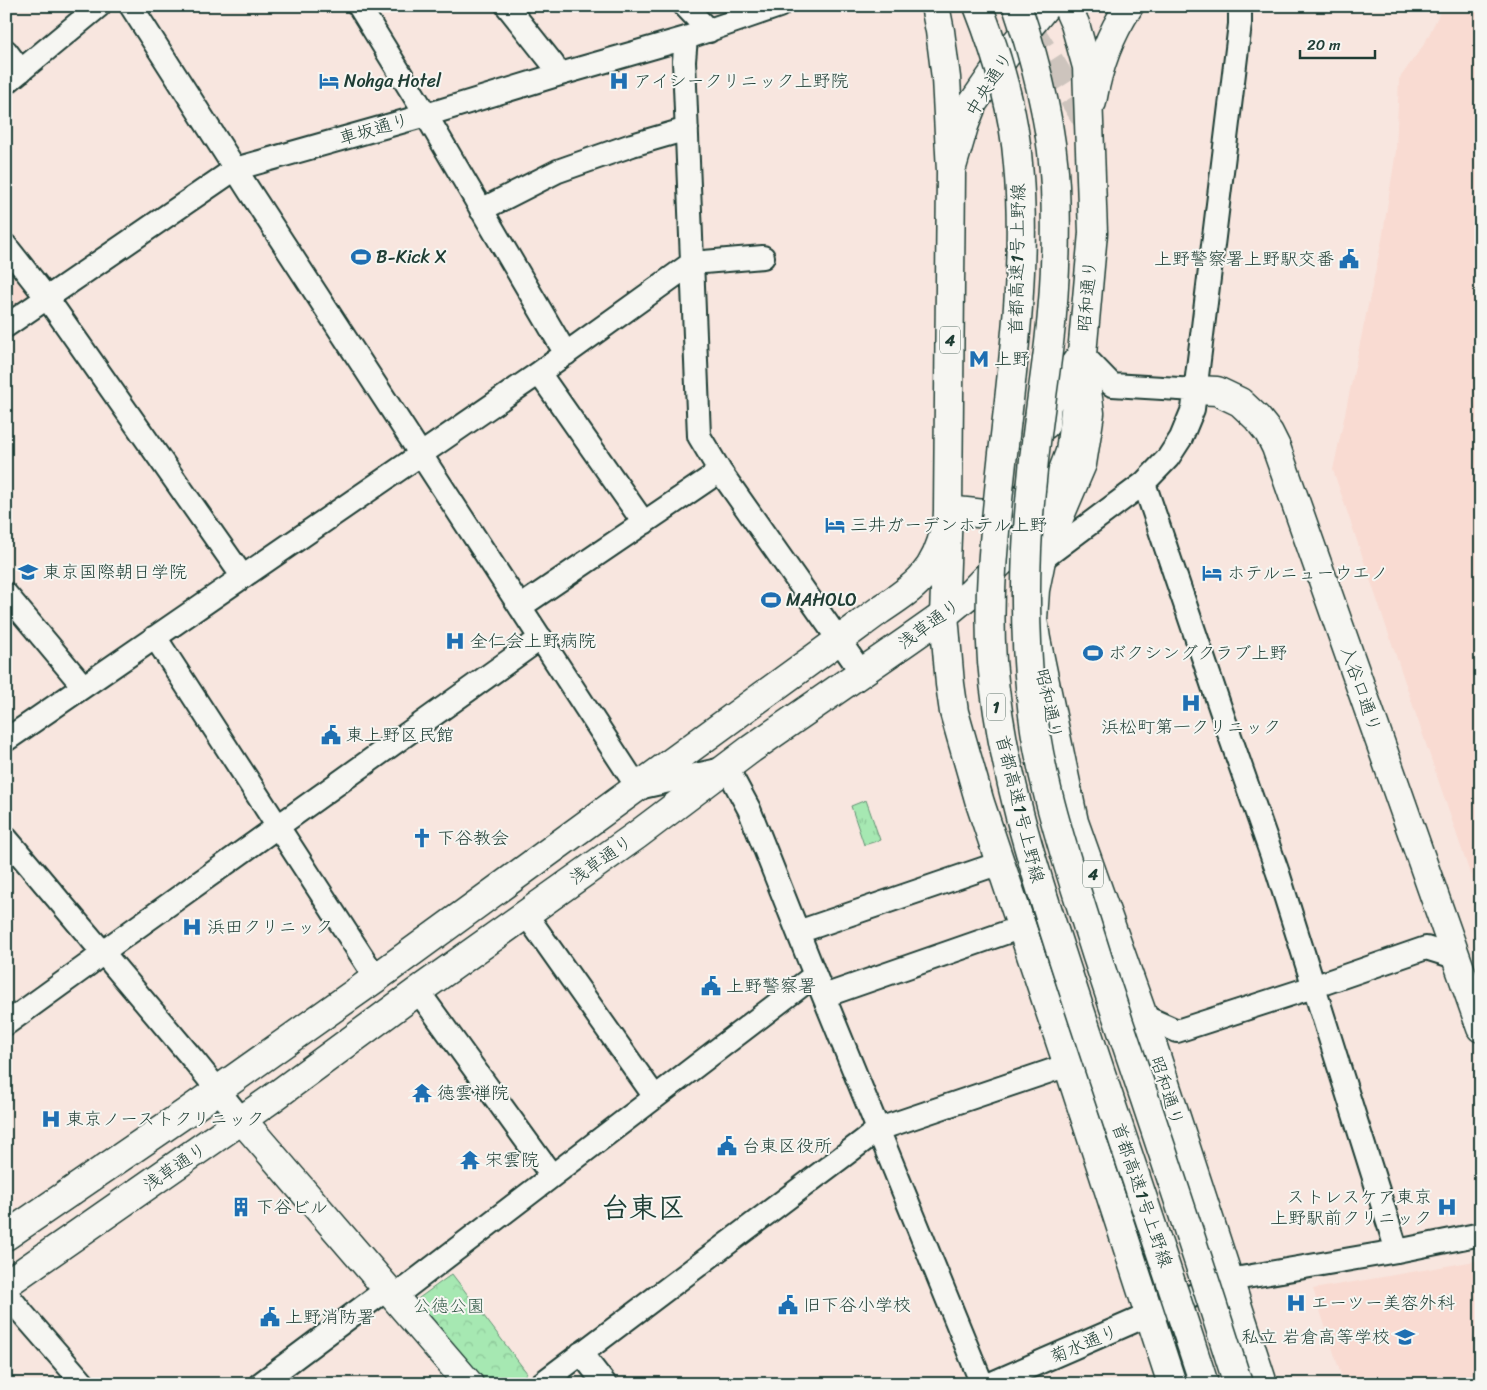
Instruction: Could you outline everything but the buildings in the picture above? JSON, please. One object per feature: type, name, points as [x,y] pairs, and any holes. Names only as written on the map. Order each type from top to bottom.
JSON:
[{"type":"main road","name":"4","points":[[935,6],[946,78],[951,171],[948,510],[944,615],[954,712],[980,803],[1172,1384]]},
{"type":"main road","name":"首都高速1号上野線","points":[[978,6],[998,62],[1007,96],[1018,161],[1021,203],[1020,275],[1015,343],[993,542],[990,598],[992,658],[997,713],[1018,812],[1042,892],[1204,1384]]},
{"type":"main road","name":"首都高速1号上野線","points":[[1017,6],[1031,47],[1042,91],[1055,183],[1056,220],[1050,338],[1032,470],[1026,550],[1026,637],[1037,745],[1053,814],[1103,978],[1238,1384]]},
{"type":"main road","name":"中央通り","points":[[951,171],[973,103],[1006,55],[1046,6]]},
{"type":"main road","name":"昭和通り","points":[[1068,6],[1076,24],[1087,66],[1093,233],[1082,354],[1090,413],[1082,464],[1041,560],[1035,590],[1033,619],[1074,822],[1143,1016],[1264,1384]]},
{"type":"main road","points":[[1089,123],[1096,78],[1108,44],[1129,6]]},
{"type":"main road","points":[[948,510],[1002,514],[1012,510],[1024,500],[1038,473],[1048,404],[1082,354]]},
{"type":"main road","name":"浅草通り","points":[[6,1284],[242,1120],[727,768],[944,615],[972,592],[1016,546],[1050,500],[1070,452],[1082,354]]},
{"type":"main road","name":"入谷口通り","points":[[1196,390],[1217,391],[1240,402],[1263,425],[1276,447],[1481,1028]]},
{"type":"main road","name":"浅草通り","points":[[6,1236],[376,978],[901,596],[919,582],[934,562],[942,543],[948,510]]},
{"type":"main road","points":[[242,1120],[469,1384]]},
{"type":"street","points":[[6,51],[14,77],[98,6]]},
{"type":"street","points":[[131,6],[638,788],[727,768],[749,809],[982,1384]]},
{"type":"street","points":[[358,6],[426,115],[566,354]]},
{"type":"street","points":[[507,6],[553,64],[557,75]]},
{"type":"street","points":[[685,6],[708,31]]},
{"type":"street","name":"車坂通り","points":[[6,326],[235,169],[686,38],[779,6]]},
{"type":"street","points":[[1041,560],[1144,483],[1168,458],[1181,438],[1193,410],[1240,24],[1240,6]]},
{"type":"street","points":[[686,38],[684,62],[699,436],[720,471],[862,673]]},
{"type":"street","points":[[481,210],[558,171],[632,145],[687,129]]},
{"type":"street","points":[[6,246],[47,298],[242,577]]},
{"type":"street","points":[[6,740],[566,354],[692,263],[763,257]]},
{"type":"street","points":[[1082,354],[1112,385],[1196,390]]},
{"type":"street","points":[[538,373],[644,522]]},
{"type":"street","points":[[520,607],[720,471]]},
{"type":"street","points":[[1144,483],[1278,873],[1397,1251]]},
{"type":"street","points":[[6,594],[83,686]]},
{"type":"street","points":[[155,638],[376,978]]},
{"type":"street","points":[[6,1024],[277,826],[541,638]]},
{"type":"street","points":[[6,838],[242,1120]]},
{"type":"street","points":[[798,932],[1000,863]]},
{"type":"street","points":[[526,913],[655,1097]]},
{"type":"street","points":[[824,996],[1022,927]]},
{"type":"street","points":[[1143,1016],[1177,1031],[1426,948],[1455,957]]},
{"type":"street","points":[[260,1384],[391,1293],[552,1176],[815,975]]},
{"type":"street","points":[[418,991],[552,1176]]},
{"type":"street","points":[[540,1384],[879,1129],[1068,1065]]},
{"type":"street","name":"菊水通り","points":[[990,1384],[1038,1374],[1150,1315],[1229,1280],[1397,1251],[1481,1234]]},
{"type":"street","points":[[6,1293],[84,1384]]},
{"type":"street","points":[[581,1353],[605,1384]]},
{"type":"shaded area","points":[[1443,6],[1481,6],[1481,906],[1333,470],[1382,240],[1396,151],[1399,79],[1425,43]]},
{"type":"shaded area","points":[[6,261],[31,294],[6,311]]},
{"type":"shaded area","name":"私立 岩倉高等学校","points":[[1481,1260],[1481,1384],[1344,1384],[1313,1289]]},
{"type":"green space","points":[[866,800],[880,840],[864,845],[851,806]]},
{"type":"green space","name":"公徳公園","points":[[452,1274],[527,1373],[514,1384],[485,1384],[415,1301]]},
{"type":"tunnel","points":[[1027,26],[1089,123]]},
{"type":"place","name":"Nohga Hotel","points":[[329,81]]},
{"type":"place","name":"アイシークリニック上野院","points":[[619,81]]},
{"type":"place","name":"B-Kick X","points":[[361,257]]},
{"type":"place","name":"上野警察署上野駅交番","points":[[1349,259]]},
{"type":"place","name":"上野","points":[[979,359]]},
{"type":"place","name":"三井ガーデンホテル上野","points":[[835,525]]},
{"type":"place","name":"東京国際朝日学院","points":[[28,572]]},
{"type":"place","name":"ホテルニューウエノ","points":[[1212,573]]},
{"type":"place","name":"MAHOLO","points":[[771,600]]},
{"type":"place","name":"全仁会上野病院","points":[[455,641]]},
{"type":"place","name":"ボクシングクラブ上野","points":[[1093,653]]},
{"type":"place","name":"浜松町第一クリニック","points":[[1191,703]]},
{"type":"place","name":"東上野区民館","points":[[331,735]]},
{"type":"place","name":"下谷教会","points":[[422,838]]},
{"type":"place","name":"浜田クリニック","points":[[192,927]]},
{"type":"place","name":"上野警察署","points":[[711,986]]},
{"type":"place","name":"徳雲禅院","points":[[422,1093]]},
{"type":"place","name":"東京ノーストクリニック","points":[[51,1119]]},
{"type":"place","name":"台東区役所","points":[[727,1146]]},
{"type":"place","name":"宋雲院","points":[[470,1160]]},
{"type":"place","name":"下谷ビル","points":[[241,1207]]},
{"type":"place","name":"ストレスケア東京 上野駅前クリニック","points":[[1447,1207]]},
{"type":"place","name":"エーツー美容外科","points":[[1296,1303]]},
{"type":"place","name":"旧下谷小学校","points":[[788,1305]]},
{"type":"place","name":"上野消防署","points":[[270,1317]]},
{"type":"place","name":"私立 岩倉高等学校","points":[[1405,1337]]},
{"type":"district","name":"台東区","points":[[643,1207]]}]
